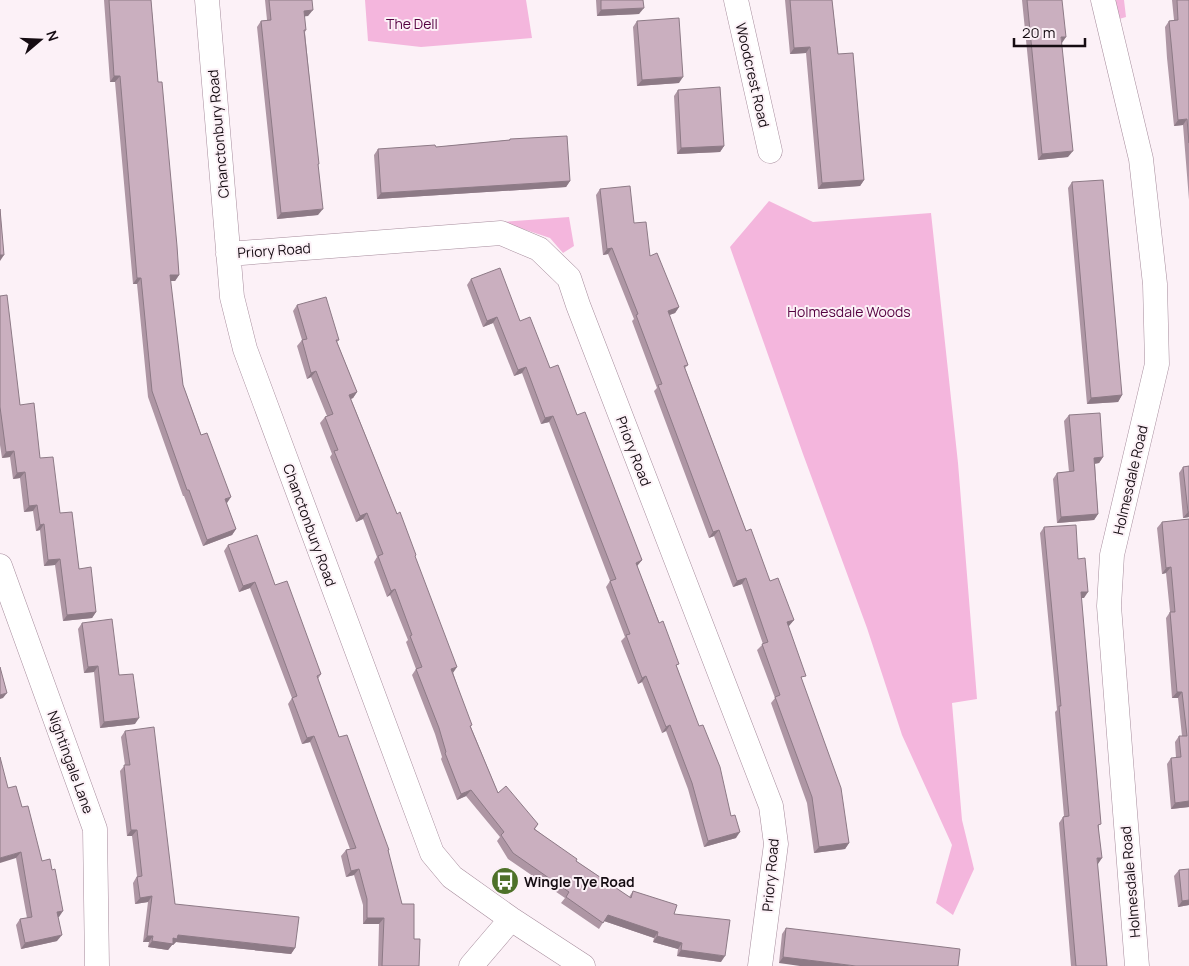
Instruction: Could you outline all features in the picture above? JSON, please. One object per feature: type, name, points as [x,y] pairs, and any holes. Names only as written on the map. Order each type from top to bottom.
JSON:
[{"type":"street","name":"Chanctonbury Road","points":[[207,0],[232,297],[245,349],[432,852],[452,877],[511,920],[583,966]]},
{"type":"street","name":"Woodcrest Road","points":[[736,0],[770,151]]},
{"type":"street","name":"Holmesdale Road","points":[[1103,0],[1141,159],[1155,294],[1157,364],[1112,555],[1109,606],[1137,966]]},
{"type":"street","name":"Priory Road","points":[[228,254],[501,233],[539,249],[569,278],[581,315],[771,806],[776,844],[760,966]]},
{"type":"street","name":"Nightingale Lane","points":[[0,566],[95,829],[97,966]]},
{"type":"street","points":[[471,966],[511,920]]},
{"type":"green space","name":"The Dell","points":[[365,0],[526,0],[532,38],[421,47],[368,41]]},
{"type":"green space","points":[[1115,0],[1124,0],[1126,17],[1119,19]]},
{"type":"green space","name":"Holmesdale Woods","points":[[769,201],[813,222],[931,213],[958,463],[977,699],[952,703],[962,820],[974,869],[953,915],[936,903],[952,845],[902,735],[867,628],[730,247]]},
{"type":"green space","points":[[569,217],[574,246],[563,253],[550,238],[502,222]]},
{"type":"building","points":[[109,0],[151,0],[158,82],[162,82],[177,246],[179,275],[170,275],[183,385],[201,435],[207,433],[231,497],[225,499],[236,529],[207,540],[152,391],[141,278],[137,278],[120,76],[114,76]]},
{"type":"building","points":[[269,0],[312,0],[313,10],[304,11],[306,30],[304,30],[323,209],[281,213],[261,21],[271,20]]},
{"type":"building","points":[[601,0],[643,0],[644,8],[601,10]]},
{"type":"building","points":[[790,0],[832,0],[838,54],[853,53],[864,180],[822,183],[810,47],[794,48]]},
{"type":"building","points":[[1027,0],[1062,0],[1066,37],[1061,37],[1073,151],[1042,154]]},
{"type":"building","points":[[1177,0],[1189,0],[1189,143],[1187,119],[1178,120],[1169,21],[1178,20]]},
{"type":"building","points":[[679,18],[683,77],[642,80],[637,21]]},
{"type":"building","points":[[720,87],[724,146],[681,148],[678,90]]},
{"type":"building","points":[[567,136],[570,181],[381,193],[378,149],[435,145],[436,147],[510,139]]},
{"type":"building","points":[[1103,180],[1122,395],[1091,398],[1072,182]]},
{"type":"building","points":[[630,186],[634,223],[646,222],[650,256],[657,253],[679,307],[668,311],[688,365],[684,366],[746,531],[751,529],[770,581],[778,578],[794,620],[787,622],[806,676],[801,677],[841,788],[849,843],[819,847],[812,797],[775,697],[780,695],[762,644],[768,642],[746,578],[737,581],[719,530],[713,532],[658,385],[662,384],[636,315],[638,314],[612,248],[607,249],[600,189]]},
{"type":"building","points":[[0,209],[4,255],[0,255]]},
{"type":"building","points":[[500,268],[520,321],[530,317],[550,368],[558,365],[577,415],[585,412],[642,560],[636,563],[659,623],[663,621],[679,664],[676,665],[699,726],[703,725],[720,767],[731,816],[735,815],[740,832],[708,841],[692,783],[670,725],[666,727],[646,676],[642,678],[626,635],[630,634],[610,581],[616,579],[553,416],[545,418],[526,367],[518,370],[497,317],[487,321],[471,279]]},
{"type":"building","points":[[7,295],[20,405],[34,403],[40,458],[53,457],[60,513],[72,512],[79,569],[91,567],[96,612],[67,615],[60,559],[48,560],[44,524],[40,525],[37,505],[29,506],[25,472],[17,473],[14,451],[6,452],[0,407],[0,296]]},
{"type":"building","points":[[326,297],[339,340],[336,340],[357,392],[349,395],[397,514],[400,512],[457,667],[451,669],[472,725],[470,726],[498,793],[506,786],[538,824],[534,829],[577,859],[576,861],[631,898],[633,891],[677,905],[674,914],[730,920],[725,956],[681,950],[682,943],[657,936],[658,932],[608,915],[603,923],[566,897],[569,892],[513,853],[501,835],[504,832],[471,790],[461,794],[445,753],[439,728],[416,669],[422,667],[410,636],[412,635],[395,589],[391,591],[378,556],[383,554],[367,513],[360,516],[334,451],[338,450],[325,417],[333,414],[316,371],[311,373],[302,340],[307,339],[297,305]]},
{"type":"building","points":[[1100,413],[1103,457],[1094,458],[1098,514],[1061,517],[1057,473],[1074,471],[1069,415]]},
{"type":"building","points":[[1189,466],[1189,512],[1188,512],[1183,467]]},
{"type":"building","points":[[1189,519],[1189,801],[1175,803],[1171,758],[1181,757],[1179,736],[1187,736],[1182,692],[1177,692],[1170,612],[1175,612],[1171,567],[1166,568],[1162,522]]},
{"type":"building","points":[[1076,525],[1078,559],[1085,558],[1088,592],[1081,592],[1101,824],[1098,825],[1102,858],[1097,858],[1107,966],[1076,966],[1063,817],[1069,816],[1059,706],[1061,706],[1044,527]]},
{"type":"building","points":[[257,535],[275,585],[287,581],[321,674],[317,676],[339,737],[347,735],[389,850],[402,904],[414,904],[414,939],[420,939],[419,966],[382,966],[384,918],[367,918],[367,899],[359,869],[351,871],[346,850],[356,848],[314,736],[307,738],[292,698],[297,696],[255,582],[243,586],[228,545]]},
{"type":"building","points":[[112,619],[119,675],[133,674],[139,718],[104,722],[98,666],[88,667],[82,623]]},
{"type":"building","points":[[0,667],[7,693],[0,695]]},
{"type":"building","points":[[154,727],[175,904],[299,917],[295,948],[178,935],[177,939],[173,938],[173,944],[152,941],[153,936],[147,936],[152,896],[140,898],[137,877],[142,876],[137,830],[131,830],[124,765],[130,765],[125,731]]},
{"type":"building","points":[[0,757],[8,788],[16,786],[22,807],[28,806],[42,861],[50,859],[52,870],[55,869],[63,911],[57,912],[62,935],[25,943],[20,919],[32,917],[21,852],[0,858]]},
{"type":"building","points":[[1189,869],[1189,900],[1182,901],[1179,870]]},
{"type":"building","points":[[786,928],[960,949],[958,966],[856,966],[783,957]]},
{"type":"place","name":"Wingle Tye Road","points":[[505,881]]}]
